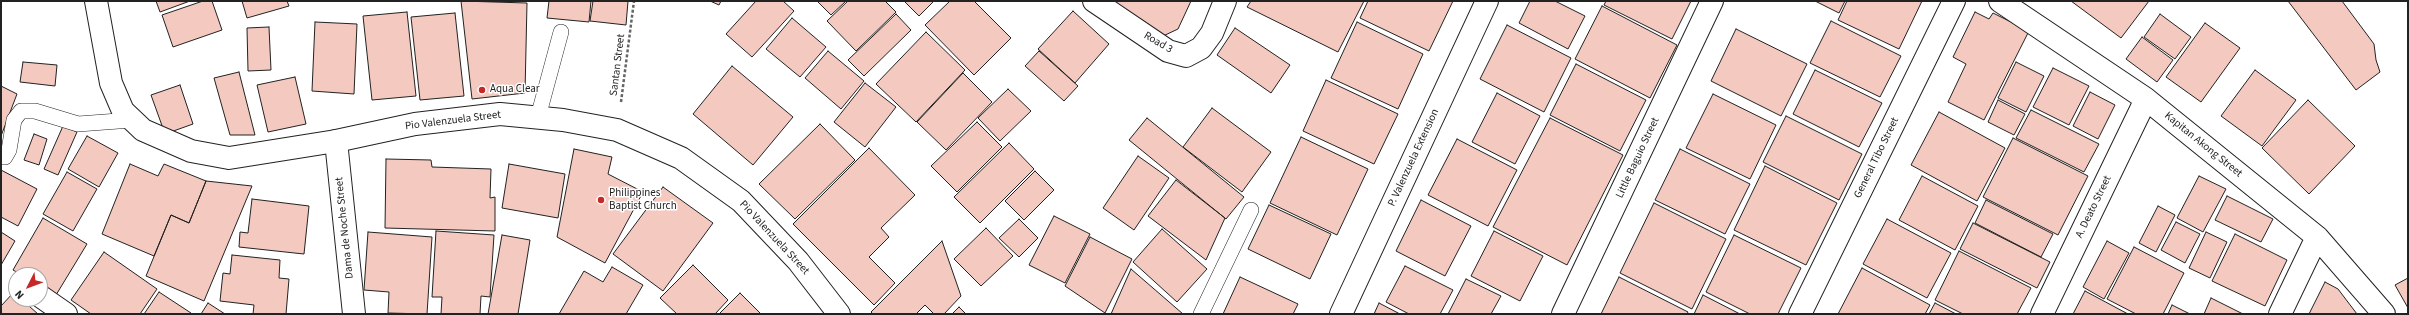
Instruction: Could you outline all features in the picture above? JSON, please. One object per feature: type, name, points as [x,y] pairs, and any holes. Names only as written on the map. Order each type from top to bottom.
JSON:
[{"type":"street","name":"Pio Valenzuela Street","points":[[96,1],[111,83],[123,111],[143,130],[191,151],[229,158],[336,141],[414,124],[500,114],[563,120],[617,130],[681,158],[741,202],[798,261],[839,314]]},
{"type":"street","name":"Road 3","points":[[1094,1],[1168,51],[1186,56],[1201,48],[1212,33],[1225,1]]},
{"type":"street","name":"P. Valenzuela Extension","points":[[1341,314],[1487,1]]},
{"type":"street","name":"Little Baguio Street","points":[[1563,314],[1712,1]]},
{"type":"street","name":"General Tibo Street","points":[[1800,314],[1954,1]]},
{"type":"street","name":"Kapitan Akong Street","points":[[2000,1],[2146,99],[2318,237],[2384,314]]},
{"type":"street","name":"A. Deato Street","points":[[2042,314],[2146,99]]},
{"type":"street","name":"Dama de Noche Street","points":[[336,141],[354,314]]},
{"type":"street","points":[[2280,314],[2318,237]]},
{"type":"street","points":[[48,302],[66,314]]},
{"type":"lane","points":[[538,117],[561,32]]},
{"type":"lane","points":[[1,157],[5,157],[9,150],[14,120],[21,111],[35,111],[78,124],[132,120]]},
{"type":"lane","points":[[1201,314],[1251,210]]},
{"type":"path","name":"Santan Street","points":[[617,130],[634,1]]},
{"type":"building","points":[[156,1],[190,1],[160,12]]},
{"type":"building","points":[[203,1],[212,1],[222,30],[173,47],[162,15]]},
{"type":"building","points":[[242,1],[287,1],[289,6],[247,18]]},
{"type":"building","points":[[461,1],[527,3],[525,93],[472,99]]},
{"type":"building","points":[[549,1],[591,1],[589,22],[547,18]]},
{"type":"building","points":[[593,1],[628,1],[626,25],[590,21]]},
{"type":"building","points":[[710,1],[721,1],[719,5]]},
{"type":"building","points":[[756,1],[783,1],[794,11],[752,57],[726,34]]},
{"type":"building","points":[[817,1],[846,1],[831,15]]},
{"type":"building","points":[[848,1],[885,1],[896,12],[856,51],[827,21]]},
{"type":"building","points":[[904,1],[934,1],[919,16]]},
{"type":"building","points":[[950,1],[974,1],[1011,38],[974,75],[925,25]]},
{"type":"building","points":[[1107,1],[1191,1],[1178,29],[1161,37]]},
{"type":"building","points":[[1251,1],[1364,1],[1338,52],[1247,7]]},
{"type":"building","points":[[1368,1],[1453,1],[1429,51],[1360,18]]},
{"type":"building","points":[[1530,1],[1555,1],[1585,16],[1568,49],[1519,23]]},
{"type":"building","points":[[1606,1],[1691,1],[1672,39],[1604,5]]},
{"type":"building","points":[[1815,1],[1845,1],[1839,13]]},
{"type":"building","points":[[1847,1],[1922,1],[1899,49],[1838,20]]},
{"type":"building","points":[[2071,1],[2149,1],[2121,38]]},
{"type":"building","points":[[2288,1],[2342,1],[2374,44],[2376,60],[2380,72],[2356,90]]},
{"type":"building","points":[[1602,6],[1677,45],[1650,98],[1575,59]]},
{"type":"building","points":[[1073,11],[1109,44],[1075,83],[1038,49]]},
{"type":"building","points":[[407,12],[416,96],[372,100],[363,16]]},
{"type":"building","points":[[1975,12],[1989,19],[1993,13],[2029,31],[1984,120],[1948,102],[1966,64],[1953,57]]},
{"type":"building","points":[[455,13],[464,96],[420,100],[411,17]]},
{"type":"building","points":[[896,14],[911,30],[864,76],[848,60]]},
{"type":"building","points":[[2160,14],[2191,37],[2175,59],[2144,37]]},
{"type":"building","points":[[792,18],[826,47],[800,77],[766,49]]},
{"type":"building","points":[[1831,21],[1901,56],[1880,97],[1810,63]]},
{"type":"building","points":[[315,22],[357,24],[354,94],[312,91]]},
{"type":"building","points":[[1357,22],[1423,54],[1398,109],[1331,78]]},
{"type":"building","points":[[2205,23],[2240,48],[2201,102],[2166,77]]},
{"type":"building","points":[[1507,25],[1571,58],[1544,112],[1480,79]]},
{"type":"building","points":[[269,27],[271,70],[248,71],[247,28]]},
{"type":"building","points":[[1235,28],[1290,65],[1271,93],[1217,55]]},
{"type":"building","points":[[1736,29],[1807,64],[1781,116],[1711,81]]},
{"type":"building","points":[[926,32],[965,70],[916,122],[876,84]]},
{"type":"building","points":[[2142,37],[2173,60],[2157,82],[2126,59]]},
{"type":"building","points":[[828,51],[864,81],[841,109],[805,78]]},
{"type":"building","points":[[1039,51],[1078,86],[1064,101],[1025,66]]},
{"type":"building","points":[[23,62],[57,65],[55,86],[20,82]]},
{"type":"building","points":[[2016,62],[2044,76],[2026,112],[1998,98]]},
{"type":"building","points":[[1576,64],[1646,100],[1620,151],[1550,115]]},
{"type":"building","points":[[732,66],[793,117],[753,165],[693,114]]},
{"type":"building","points":[[2053,68],[2089,86],[2069,125],[2033,107]]},
{"type":"building","points":[[1815,70],[1882,103],[1859,147],[1793,114]]},
{"type":"building","points":[[2255,70],[2296,100],[2262,146],[2221,116]]},
{"type":"building","points":[[239,72],[255,135],[230,135],[214,78]]},
{"type":"building","points":[[963,73],[992,102],[946,150],[917,122]]},
{"type":"building","points":[[295,77],[306,124],[268,132],[257,85]]},
{"type":"building","points":[[1326,80],[1398,114],[1374,164],[1303,131]]},
{"type":"building","points":[[865,83],[896,107],[865,147],[834,122]]},
{"type":"building","points":[[180,85],[193,124],[165,134],[151,95]]},
{"type":"building","points":[[1,86],[17,94],[1,136]]},
{"type":"building","points":[[1008,89],[1031,111],[1000,141],[978,118]]},
{"type":"building","points":[[2090,92],[2115,105],[2098,139],[2073,126]]},
{"type":"building","points":[[1497,93],[1540,116],[1515,164],[1472,142]]},
{"type":"building","points":[[1713,94],[1776,125],[1750,179],[1686,148]]},
{"type":"building","points":[[1998,100],[2025,114],[2014,135],[1988,122]]},
{"type":"building","points":[[2308,100],[2355,146],[2309,194],[2262,148]]},
{"type":"building","points":[[1212,108],[1271,152],[1242,192],[1183,147]]},
{"type":"building","points":[[2031,110],[2099,144],[2084,172],[2016,138]]},
{"type":"building","points":[[1939,112],[2005,148],[1977,201],[1911,165]]},
{"type":"building","points":[[1786,116],[1862,154],[1839,200],[1763,162]]},
{"type":"building","points":[[1147,118],[1244,197],[1226,219],[1129,140]]},
{"type":"building","points":[[1550,118],[1623,155],[1567,265],[1493,227]]},
{"type":"building","points":[[977,122],[1002,147],[957,192],[931,166]]},
{"type":"building","points":[[820,124],[855,160],[795,219],[759,184]]},
{"type":"building","points":[[63,126],[77,132],[58,175],[44,169]]},
{"type":"building","points":[[34,134],[47,139],[39,165],[24,160]]},
{"type":"building","points":[[87,136],[118,153],[99,187],[68,169]]},
{"type":"building","points":[[1301,137],[1368,169],[1337,235],[1270,203]]},
{"type":"building","points":[[2013,138],[2088,176],[2058,235],[1983,197]]},
{"type":"building","points":[[1457,139],[1517,170],[1488,226],[1428,195]]},
{"type":"building","points":[[1009,143],[1034,169],[980,223],[954,197]]},
{"type":"building","points":[[869,148],[915,195],[881,228],[889,237],[869,257],[895,283],[874,305],[793,224]]},
{"type":"building","points":[[574,149],[612,157],[608,174],[643,192],[605,263],[557,237]]},
{"type":"building","points":[[1680,149],[1750,184],[1725,234],[1655,200]]},
{"type":"building","points":[[1138,156],[1169,178],[1134,230],[1103,208]]},
{"type":"building","points":[[386,159],[431,160],[432,167],[491,169],[490,198],[495,197],[495,231],[385,228]]},
{"type":"building","points":[[130,164],[158,176],[164,164],[206,181],[189,223],[171,215],[154,256],[102,234]]},
{"type":"building","points":[[509,164],[565,174],[558,218],[502,208]]},
{"type":"building","points":[[1765,166],[1837,203],[1806,265],[1734,230]]},
{"type":"building","points":[[1,170],[37,189],[18,226],[1,217]]},
{"type":"building","points":[[1035,171],[1054,190],[1024,220],[1005,201]]},
{"type":"building","points":[[67,172],[97,189],[73,231],[43,214]]},
{"type":"building","points":[[1922,176],[1978,206],[1955,250],[1899,220]]},
{"type":"building","points":[[2199,176],[2226,189],[2203,232],[2177,218]]},
{"type":"building","points":[[1176,180],[1225,218],[1206,260],[1148,216]]},
{"type":"building","points":[[206,181],[252,186],[204,301],[146,276],[171,215],[189,223]]},
{"type":"building","points":[[663,187],[713,223],[663,291],[613,254]]},
{"type":"building","points":[[2227,196],[2273,219],[2261,242],[2215,220]]},
{"type":"building","points":[[252,199],[309,206],[304,254],[239,247],[240,232],[248,233]]},
{"type":"building","points":[[1421,200],[1471,226],[1445,276],[1396,251]]},
{"type":"building","points":[[1986,200],[2053,234],[2041,257],[1975,223]]},
{"type":"building","points":[[1654,203],[1726,239],[1692,309],[1620,273]]},
{"type":"building","points":[[1269,205],[1331,234],[1310,279],[1248,249]]},
{"type":"building","points":[[2158,206],[2175,215],[2156,252],[2139,243]]},
{"type":"building","points":[[1054,216],[1090,234],[1065,283],[1029,265]]},
{"type":"building","points":[[43,218],[87,244],[56,295],[48,290],[48,267],[15,267]]},
{"type":"building","points":[[1019,219],[1038,238],[1019,257],[999,238]]},
{"type":"building","points":[[1887,219],[1951,253],[1927,298],[1863,264]]},
{"type":"building","points":[[2176,222],[2200,234],[2185,263],[2161,250]]},
{"type":"building","points":[[1973,223],[2050,262],[2037,288],[1960,249]]},
{"type":"building","points":[[986,228],[1013,256],[981,286],[954,259]]},
{"type":"building","points":[[1162,229],[1207,269],[1177,302],[1133,262]]},
{"type":"building","points":[[436,231],[494,235],[490,297],[481,296],[480,314],[441,314],[442,297],[432,297]]},
{"type":"building","points":[[1494,231],[1543,256],[1520,301],[1471,276]]},
{"type":"building","points":[[1,232],[15,241],[1,265]]},
{"type":"building","points":[[368,232],[432,237],[427,314],[388,313],[389,292],[364,290]]},
{"type":"building","points":[[2206,232],[2227,242],[2210,278],[2189,268]]},
{"type":"building","points":[[2235,234],[2287,260],[2265,306],[2212,281]]},
{"type":"building","points":[[502,235],[530,240],[518,314],[488,314]]},
{"type":"building","points":[[1734,235],[1801,268],[1778,314],[1750,314],[1706,292]]},
{"type":"building","points":[[1090,237],[1132,259],[1105,313],[1065,286]]},
{"type":"building","points":[[942,241],[961,296],[944,314],[934,314],[925,305],[916,314],[873,314],[871,312]]},
{"type":"building","points":[[2107,241],[2129,253],[2104,299],[2083,287]]},
{"type":"building","points":[[2134,247],[2184,273],[2163,314],[2136,314],[2107,299]]},
{"type":"building","points":[[1959,251],[2031,288],[2017,314],[1963,314],[1935,300]]},
{"type":"building","points":[[104,252],[157,289],[140,314],[91,314],[71,300]]},
{"type":"building","points":[[232,255],[280,260],[279,278],[289,279],[286,314],[253,314],[254,305],[220,301],[223,273],[230,274]]},
{"type":"building","points":[[693,265],[728,300],[715,314],[677,314],[660,298]]},
{"type":"building","points":[[1405,266],[1453,290],[1440,314],[1409,314],[1386,302]]},
{"type":"building","points":[[612,267],[643,285],[626,314],[559,314],[584,271],[603,282]]},
{"type":"building","points":[[1862,268],[1930,305],[1925,314],[1838,314]]},
{"type":"building","points":[[1131,269],[1183,314],[1111,314]]},
{"type":"building","points":[[1240,277],[1298,304],[1293,314],[1223,314]]},
{"type":"building","points":[[1619,277],[1688,312],[1687,314],[1601,314]]},
{"type":"building","points":[[2408,278],[2408,308],[2395,285]]},
{"type":"building","points":[[1466,279],[1501,296],[1491,314],[1448,314]]},
{"type":"building","points":[[2325,282],[2338,289],[2357,314],[2309,314]]},
{"type":"building","points":[[2085,291],[2128,314],[2073,314]]},
{"type":"building","points":[[159,292],[191,313],[144,314]]},
{"type":"building","points":[[740,293],[761,314],[719,314]]},
{"type":"building","points":[[1703,295],[1740,314],[1694,314]]},
{"type":"building","points":[[8,298],[8,307],[30,307],[38,314],[1,314],[1,306]]},
{"type":"building","points":[[2211,298],[2243,314],[2204,314]]},
{"type":"building","points":[[208,303],[225,314],[201,314]]},
{"type":"building","points":[[1379,303],[1400,314],[1374,314]]},
{"type":"building","points":[[1935,303],[1956,314],[1929,314]]},
{"type":"building","points":[[2172,305],[2190,314],[2168,314]]},
{"type":"building","points":[[959,307],[966,314],[952,314]]},
{"type":"place","name":"Aqua Clear","points":[[482,90]]},
{"type":"place","name":"Philippines Baptist Church","points":[[601,200]]}]
